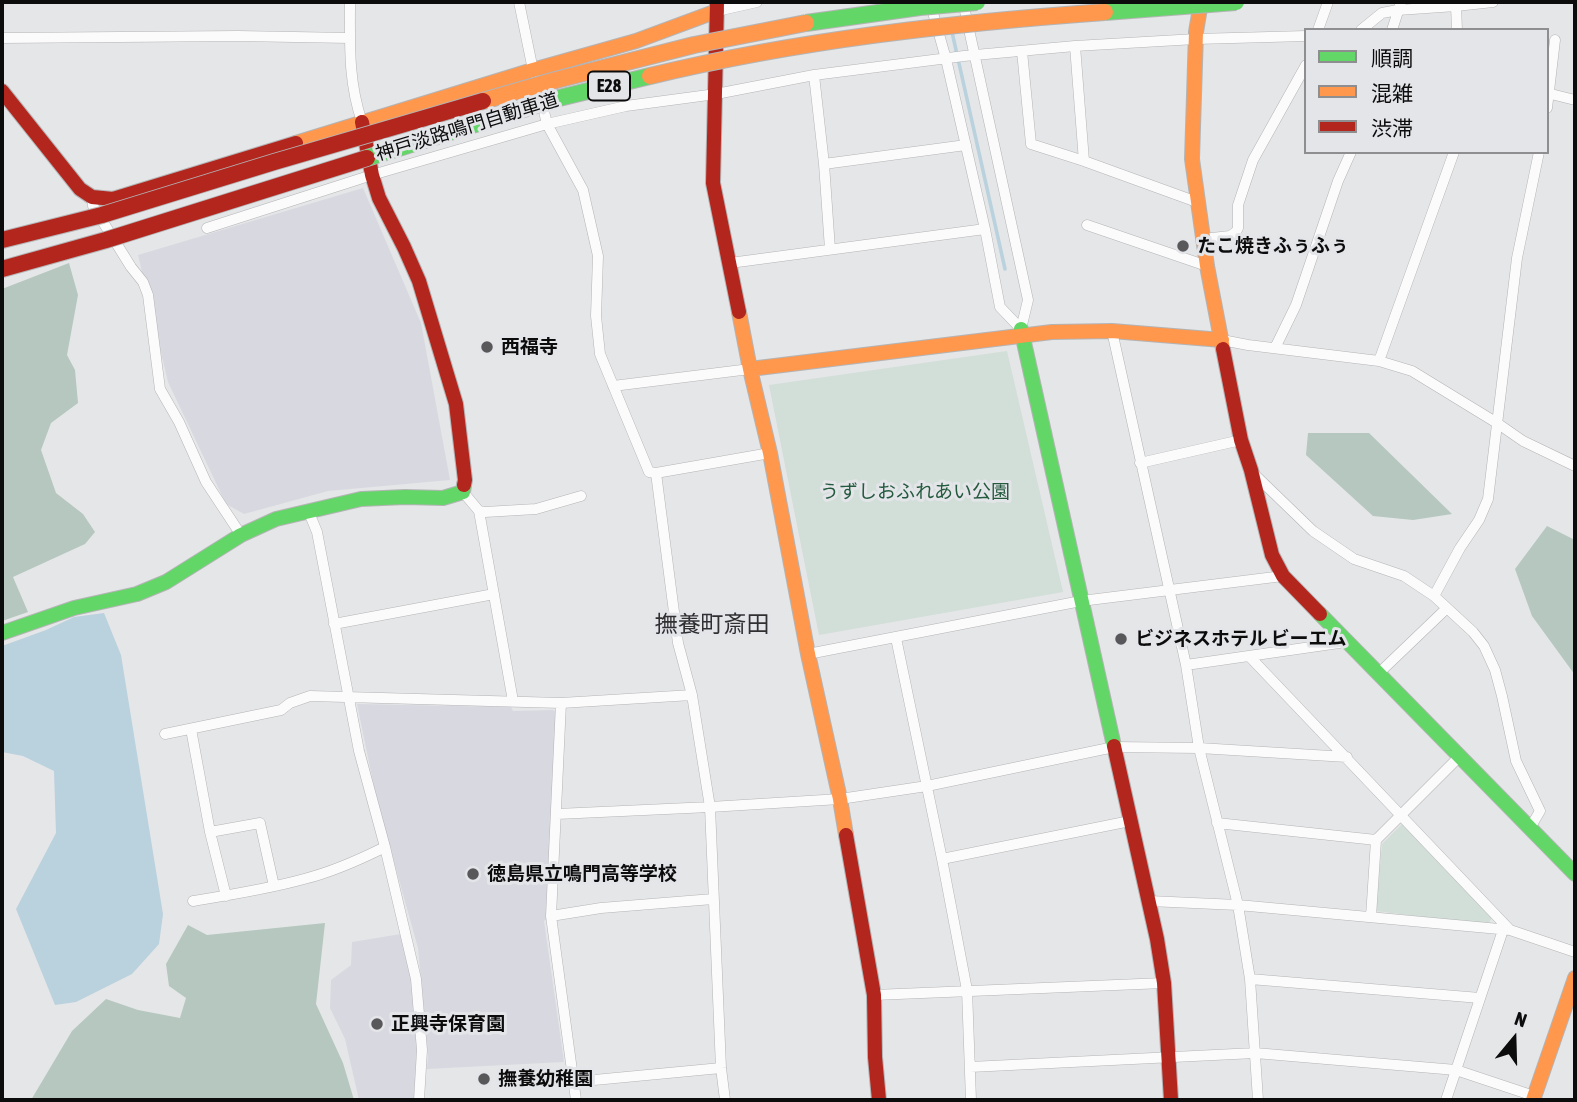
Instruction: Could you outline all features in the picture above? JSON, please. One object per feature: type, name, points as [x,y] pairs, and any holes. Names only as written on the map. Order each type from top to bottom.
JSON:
[{"type":"main road","name":"神戸淡路鳴門自動車道","points":[[2,240],[102,215],[556,80],[694,45],[809,22],[977,2]]},
{"type":"main road","points":[[1201,2],[1196,39],[1192,159],[1197,202],[1241,440],[1272,555],[1283,576],[1575,874]]},
{"type":"main road","name":"神戸淡路鳴門自動車道","points":[[2,269],[106,240],[559,98],[696,65],[922,28],[1236,2]]},
{"type":"main road","points":[[2,91],[80,189],[92,197],[113,199],[636,41],[717,6],[713,183],[840,799],[874,995],[879,1100]]},
{"type":"main road","points":[[2,633],[74,608],[137,594],[157,586],[241,536],[276,519],[361,499],[443,498],[463,492],[465,480],[456,404],[419,281],[379,198],[362,122]]},
{"type":"main road","points":[[750,369],[1021,332],[1112,331],[1222,340]]},
{"type":"main road","points":[[1021,332],[1149,901],[1164,983],[1171,1100]]},
{"type":"main road","points":[[1533,1098],[1575,978]]},
{"type":"street","points":[[350,2],[350,57],[355,100],[362,122]]},
{"type":"street","points":[[519,2],[547,124],[583,190],[598,256],[596,316],[600,354],[649,472],[770,453]]},
{"type":"street","points":[[717,6],[757,2]]},
{"type":"street","points":[[930,2],[959,57],[1028,300],[1021,332]]},
{"type":"street","points":[[963,2],[959,57],[966,145],[1000,307],[1021,332]]},
{"type":"street","points":[[1319,28],[1328,2]]},
{"type":"street","points":[[1364,28],[1382,13],[1400,6],[1456,6],[1493,2]]},
{"type":"street","points":[[1393,28],[1400,6]]},
{"type":"street","points":[[1456,6],[1457,28]]},
{"type":"street","points":[[207,228],[372,175],[547,124],[626,106],[814,75],[959,57],[1075,46],[1304,36]]},
{"type":"street","points":[[2,38],[350,37]]},
{"type":"street","points":[[1549,85],[1555,40]]},
{"type":"street","points":[[1075,46],[1084,161]]},
{"type":"street","points":[[1022,51],[1031,144],[1197,202]]},
{"type":"street","points":[[1203,239],[1230,236],[1236,232],[1238,205],[1253,160],[1304,69]]},
{"type":"street","points":[[814,75],[830,249]]},
{"type":"street","points":[[1549,93],[1575,100]]},
{"type":"street","points":[[824,164],[966,145]]},
{"type":"street","points":[[1275,348],[1296,305],[1338,181],[1350,154]]},
{"type":"street","points":[[1379,361],[1453,154]]},
{"type":"street","points":[[1434,596],[1479,520],[1488,499],[1517,258],[1539,154]]},
{"type":"street","points":[[92,197],[93,206],[143,282],[148,295],[160,389],[179,422],[206,482],[241,536]]},
{"type":"street","points":[[1087,225],[1207,266]]},
{"type":"street","points":[[730,263],[985,229]]},
{"type":"street","points":[[1112,331],[1185,665],[1199,748],[1238,905],[1250,979],[1258,1100]]},
{"type":"street","points":[[1222,340],[1379,361],[1412,371],[1523,441],[1575,466]]},
{"type":"street","points":[[613,386],[750,369]]},
{"type":"street","points":[[1140,463],[1241,440]]},
{"type":"street","points":[[1251,470],[1313,531],[1354,559],[1404,576],[1434,596],[1473,632],[1484,646],[1495,670],[1516,761],[1540,811],[1530,828]]},
{"type":"street","points":[[656,473],[678,643],[692,695],[710,807],[721,1068],[725,1100]]},
{"type":"street","points":[[463,492],[479,511],[513,701]]},
{"type":"street","points":[[479,511],[536,509],[581,496]]},
{"type":"street","points":[[308,510],[317,533],[361,758],[416,979],[422,1050],[419,1100]]},
{"type":"street","points":[[808,654],[1081,601],[1283,576]]},
{"type":"street","points":[[334,624],[494,594]]},
{"type":"street","points":[[1378,674],[1447,608]]},
{"type":"street","points":[[896,638],[967,990],[971,1100]]},
{"type":"street","points":[[1185,665],[1346,642]]},
{"type":"street","points":[[1250,656],[1402,814],[1507,930]]},
{"type":"street","points":[[165,734],[281,710],[290,703],[310,696],[561,703],[692,695]]},
{"type":"street","points":[[561,703],[551,916],[576,1100]]},
{"type":"street","points":[[191,729],[210,832],[226,896]]},
{"type":"street","points":[[556,814],[840,799],[927,786],[1114,747],[1199,748],[1347,757]]},
{"type":"street","points":[[1371,918],[1376,840],[1459,757]]},
{"type":"street","points":[[942,859],[1130,821]]},
{"type":"street","points":[[210,832],[260,823],[274,886]]},
{"type":"street","points":[[1217,823],[1376,840]]},
{"type":"street","points":[[193,901],[307,878],[385,847]]},
{"type":"street","points":[[551,916],[601,908],[713,900]]},
{"type":"street","points":[[1149,901],[1238,905],[1507,930],[1575,952]]},
{"type":"street","points":[[1446,1100],[1480,998],[1507,930]]},
{"type":"street","points":[[1250,979],[1480,998]]},
{"type":"street","points":[[874,995],[1164,983]]},
{"type":"street","points":[[970,1067],[1255,1053],[1456,1070],[1533,1098]]},
{"type":"street","points":[[573,1082],[721,1068]]},
{"type":"shaded area","points":[[363,188],[421,323],[450,480],[328,491],[244,514],[226,504],[168,382],[138,255]]},
{"type":"shaded area","name":"徳島県立鳴門高等学校","points":[[357,704],[511,707],[513,711],[553,710],[557,713],[544,921],[564,1062],[427,1069],[418,948],[377,801]]},
{"type":"shaded area","name":"正興寺保育園","points":[[401,934],[412,982],[417,1048],[414,1100],[359,1100],[345,1039],[330,1008],[331,980],[351,965],[352,942]]},
{"type":"green space","points":[[69,263],[78,295],[67,355],[75,370],[78,403],[51,423],[41,450],[56,493],[83,514],[95,532],[85,544],[13,577],[28,612],[2,621],[2,289]]},
{"type":"green space","name":"うずしおふれあい公園","points":[[1007,351],[1063,592],[819,635],[769,385]]},
{"type":"green space","points":[[1308,433],[1369,433],[1452,514],[1413,520],[1373,516],[1306,455]]},
{"type":"green space","points":[[1547,526],[1575,540],[1575,675],[1532,616],[1515,569]]},
{"type":"green space","points":[[1402,824],[1492,918],[1487,925],[1376,911],[1382,844]]},
{"type":"green space","points":[[325,923],[316,1004],[343,1063],[354,1100],[31,1100],[72,1031],[106,999],[138,1010],[180,1018],[186,998],[169,986],[166,964],[188,925],[207,935]]},
{"type":"water","points":[[104,613],[121,655],[163,914],[159,944],[132,974],[76,1002],[55,1005],[16,909],[56,833],[54,771],[23,756],[2,752],[2,646],[74,617]]},
{"type":"waterway","points":[[952,32],[1005,269]]},
{"type":"traffic: fast","points":[[806,23],[977,2]]},
{"type":"traffic: fast","points":[[1105,12],[1236,2]]},
{"type":"traffic: fast","points":[[367,158],[559,98],[650,76]]},
{"type":"traffic: fast","points":[[1021,329],[1114,746]]},
{"type":"traffic: fast","points":[[2,633],[74,608],[137,594],[166,582],[241,535],[276,519],[361,499],[443,498],[463,492],[464,485]]},
{"type":"traffic: fast","points":[[1320,614],[1575,874]]},
{"type":"traffic: slow","points":[[1201,2],[1196,32],[1192,159],[1207,266],[1223,349]]},
{"type":"traffic: slow","points":[[296,143],[636,41],[717,11]]},
{"type":"traffic: slow","points":[[650,76],[819,43],[990,22],[1105,12]]},
{"type":"traffic: slow","points":[[483,101],[694,45],[806,23]]},
{"type":"traffic: slow","points":[[739,312],[770,453],[846,835]]},
{"type":"traffic: slow","points":[[750,369],[1052,332],[1112,331],[1222,340]]},
{"type":"traffic: slow","points":[[1533,1100],[1575,978]]},
{"type":"traffic: jam","points":[[717,2],[713,183],[739,312]]},
{"type":"traffic: jam","points":[[2,91],[80,189],[92,197],[113,199],[296,143]]},
{"type":"traffic: jam","points":[[2,240],[102,215],[483,101]]},
{"type":"traffic: jam","points":[[362,122],[379,198],[419,281],[456,404],[464,485]]},
{"type":"traffic: jam","points":[[2,269],[106,240],[367,158]]},
{"type":"traffic: jam","points":[[1223,349],[1241,440],[1272,555],[1283,576],[1320,614]]},
{"type":"traffic: jam","points":[[1114,746],[1157,939],[1164,983],[1171,1100]]},
{"type":"traffic: jam","points":[[846,835],[874,995],[879,1100]]},
{"type":"place","name":"たこ焼きふぅふぅ","points":[[1183,246]]},
{"type":"place","name":"西福寺","points":[[487,347]]},
{"type":"place","name":"ビジネスホテル ビーエム","points":[[1121,639]]},
{"type":"place","name":"徳島県立鳴門高等学校","points":[[473,874]]},
{"type":"place","name":"正興寺保育園","points":[[377,1024]]},
{"type":"place","name":"撫養幼稚園","points":[[484,1079]]},
{"type":"district","name":"撫養町斎田","points":[[712,625]]}]
